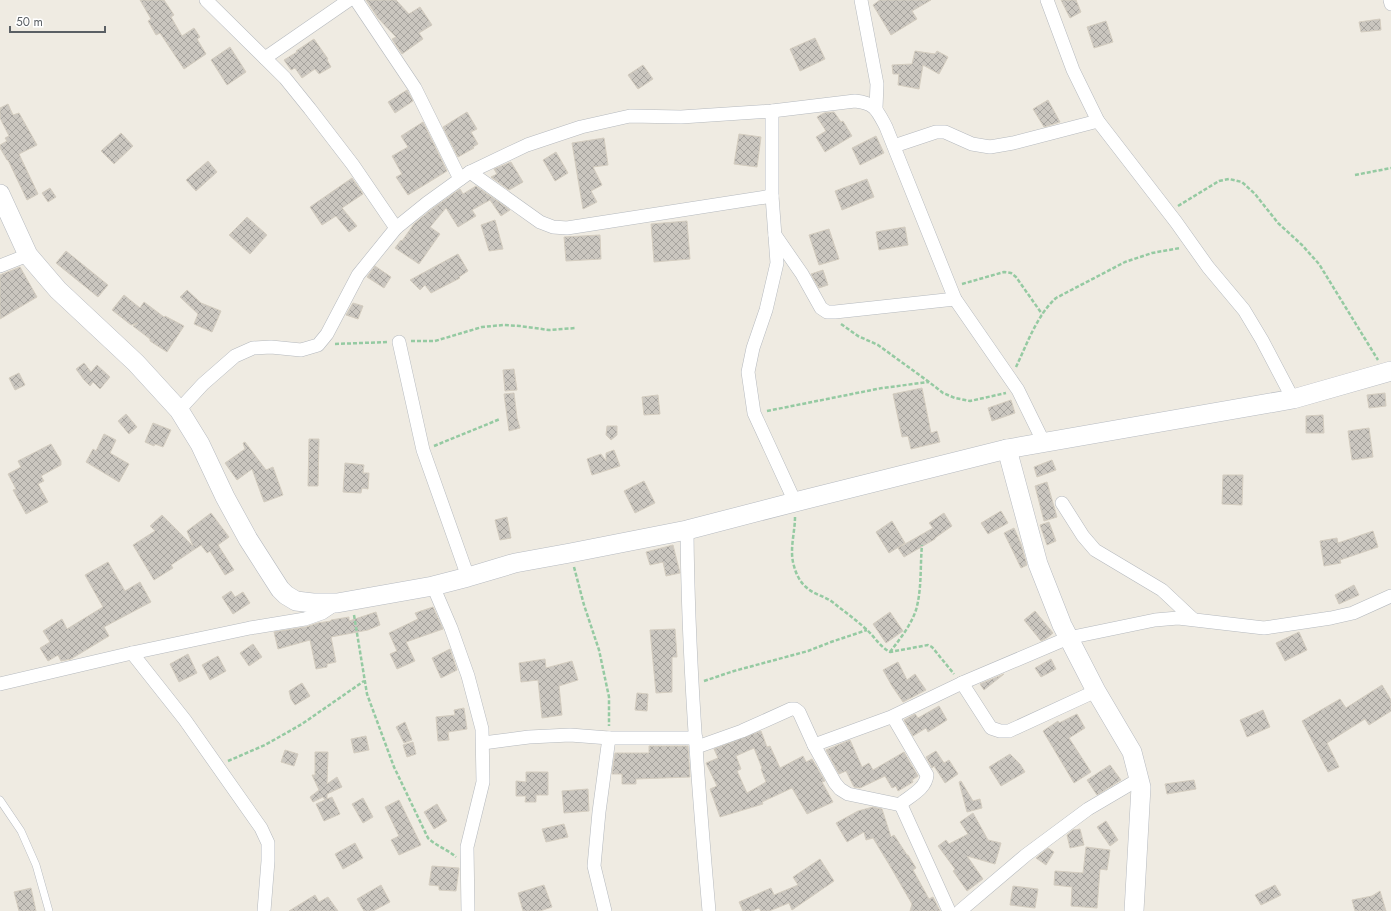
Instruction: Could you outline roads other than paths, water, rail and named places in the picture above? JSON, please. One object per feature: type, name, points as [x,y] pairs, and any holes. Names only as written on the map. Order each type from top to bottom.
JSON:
[{"type":"street","points":[[206,0],[285,78],[352,165],[396,228]]},
{"type":"street","points":[[264,58],[349,0]]},
{"type":"street","points":[[356,0],[415,88],[465,176],[552,228],[567,228],[772,196]]},
{"type":"street","points":[[862,0],[877,84],[876,108],[894,146],[952,293],[1011,378],[1044,443]]},
{"type":"street","points":[[1047,0],[1073,70],[1098,121],[1223,287],[1244,310],[1262,340],[1293,399]]},
{"type":"street","points":[[1390,0],[1391,4]]},
{"type":"street","points":[[179,410],[203,384],[235,356],[253,348],[271,347],[301,350],[318,345],[327,334],[358,275],[396,228],[427,202],[465,176],[534,143],[581,127],[630,116],[681,117],[772,111],[855,101],[866,102],[876,108]]},
{"type":"street","points":[[772,111],[772,196],[777,263],[766,310],[748,372],[754,413],[795,502]]},
{"type":"street","points":[[894,146],[936,132],[945,132],[972,144],[990,147],[1098,121]]},
{"type":"street","points":[[0,194],[28,255],[58,290],[136,363],[179,410],[200,444],[225,497],[248,539],[280,589],[296,601],[313,604],[343,602],[433,586],[515,563],[687,530],[1007,449],[1293,399],[1388,372]]},
{"type":"street","points":[[775,235],[802,274],[821,308],[827,312],[835,312],[952,293]]},
{"type":"street","points":[[0,266],[28,255]]},
{"type":"street","points":[[399,342],[423,450],[468,577]]},
{"type":"street","points":[[1007,449],[1038,564],[1062,625],[1096,691],[1132,752],[1141,787],[1134,911]]},
{"type":"street","points":[[1062,503],[1083,536],[1095,550],[1162,590],[1193,619]]},
{"type":"street","points":[[687,530],[688,596],[696,743],[709,911]]},
{"type":"street","points":[[433,586],[451,628],[468,676],[482,729],[483,782],[467,847],[466,867],[468,911]]},
{"type":"street","points":[[814,745],[893,717],[962,684],[1068,638],[1155,620],[1178,618],[1264,628],[1331,618],[1353,613],[1391,596]]},
{"type":"street","points":[[0,684],[132,653],[250,628],[304,619],[322,613],[343,602]]},
{"type":"street","points":[[132,653],[185,720],[261,828],[268,843],[264,911]]},
{"type":"street","points":[[962,684],[991,728],[1000,731],[1009,731],[1096,691]]},
{"type":"street","points":[[483,743],[529,737],[570,735],[696,743],[742,731],[794,709],[799,712],[814,745],[835,783],[840,789],[848,794],[901,805]]},
{"type":"street","points":[[893,717],[927,776],[927,781],[924,785],[901,805]]},
{"type":"street","points":[[605,911],[594,866],[599,812],[609,738]]},
{"type":"street","points":[[960,911],[1026,856],[1088,809],[1139,779]]},
{"type":"street","points":[[901,805],[949,911]]},
{"type":"lane","points":[[0,800],[21,831],[36,865],[49,911]]}]
